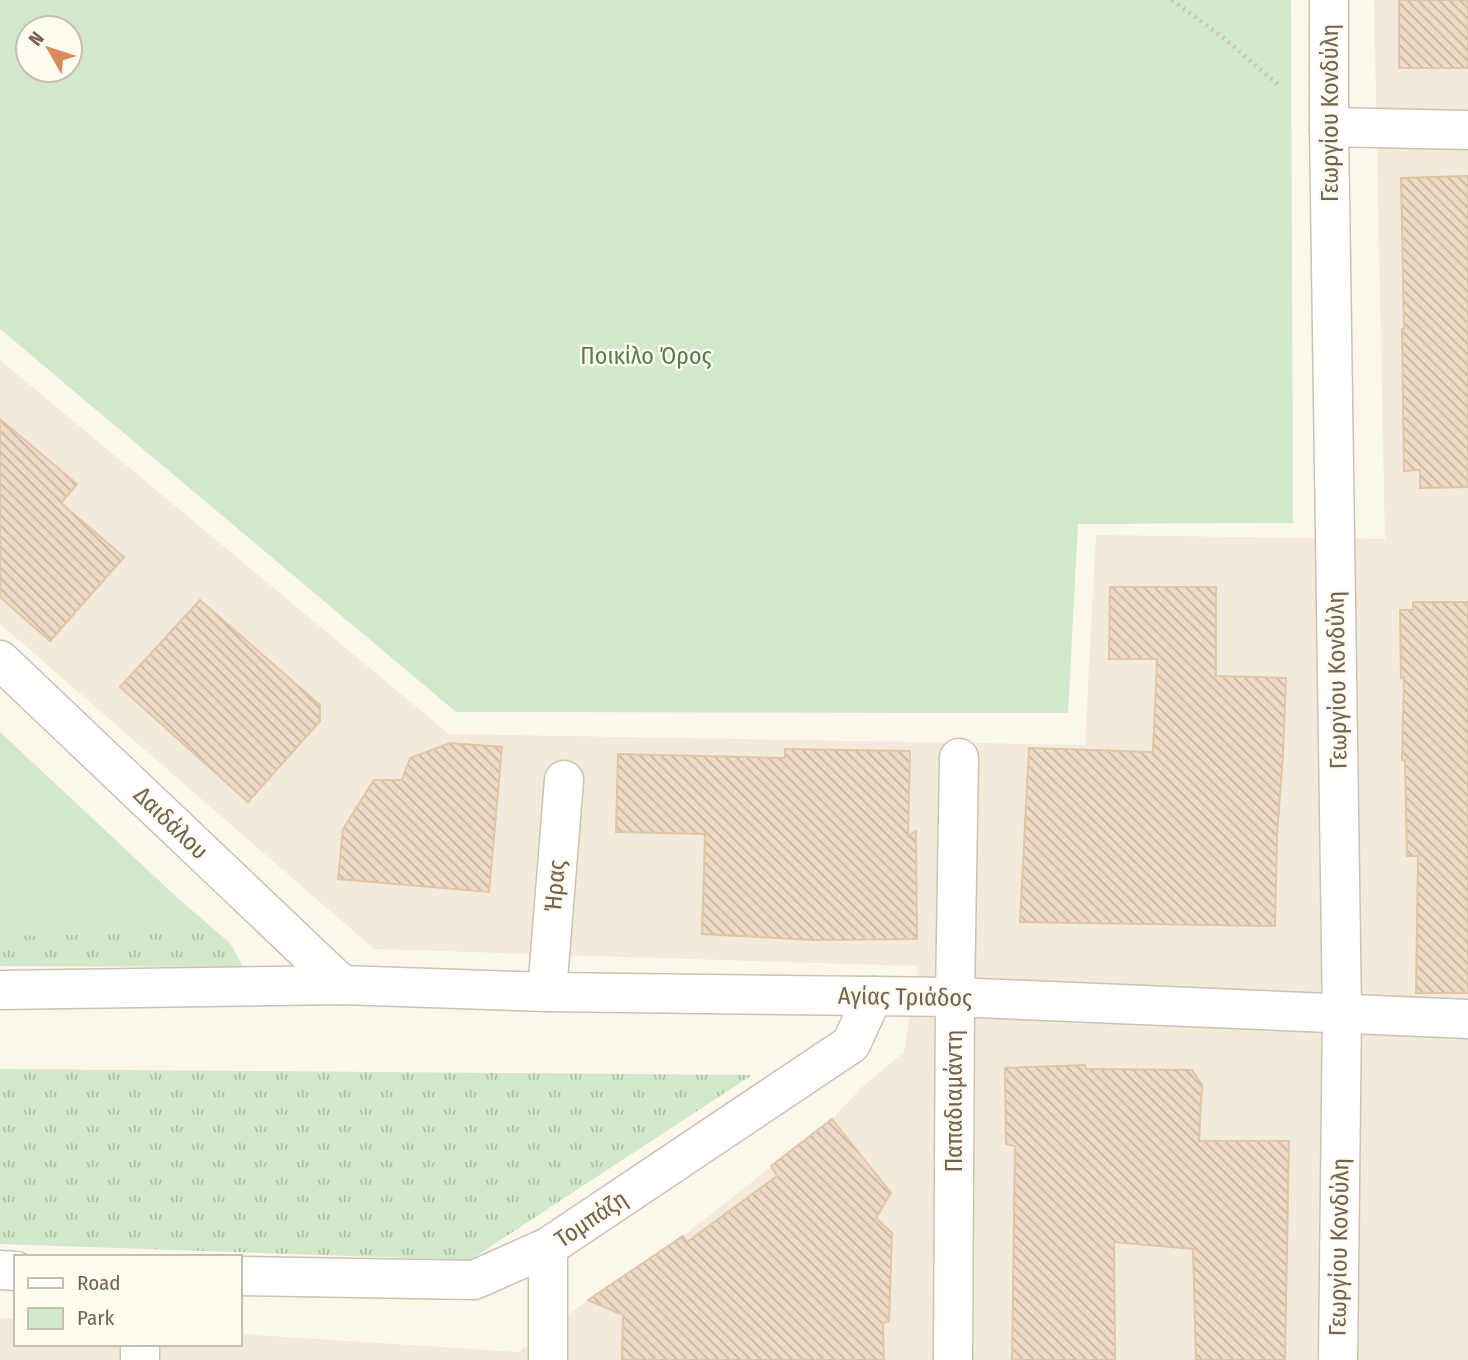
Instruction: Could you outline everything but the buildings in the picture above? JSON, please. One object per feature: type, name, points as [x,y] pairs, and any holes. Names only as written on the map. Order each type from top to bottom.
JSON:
[{"type":"street","name":"Γεωργίου Κονδύλη","points":[[1329,0],[1342,1014],[1338,1360]]},
{"type":"street","points":[[1329,127],[1468,130]]},
{"type":"street","name":"Δαιδάλου","points":[[0,660],[342,985]]},
{"type":"street","name":"Παπαδιαμάντη","points":[[953,1360],[959,758]]},
{"type":"street","name":"Ήρας","points":[[547,992],[564,780]]},
{"type":"street","name":"Αγίας Τριάδος","points":[[0,990],[342,985],[547,992],[955,997],[1468,1019]]},
{"type":"street","name":"Τομπάζη","points":[[242,1276],[474,1280],[548,1247],[850,1044],[873,996]]},
{"type":"street","points":[[548,1247],[548,1360]]},
{"type":"path","points":[[1172,0],[1225,39],[1329,127]]},
{"type":"shaded area","points":[[1374,0],[1468,0],[1468,1360],[0,1360],[0,1318],[14,1319],[14,1346],[242,1346],[242,1334],[518,1352],[588,1300],[683,1236],[832,1119],[861,1088],[904,1052],[918,966],[374,949],[0,624],[0,360],[449,734],[1085,745],[1096,535],[1385,539]]},
{"type":"green space","name":"Ποικίλο Όρος","points":[[0,0],[1291,0],[1293,523],[1078,524],[1068,713],[456,712],[0,329]]},
{"type":"green space","points":[[0,732],[215,933],[0,936]]},
{"type":"green space","points":[[0,746],[230,943],[243,967],[0,966]]},
{"type":"green space","points":[[0,1069],[752,1075],[470,1260],[0,1244]]}]
